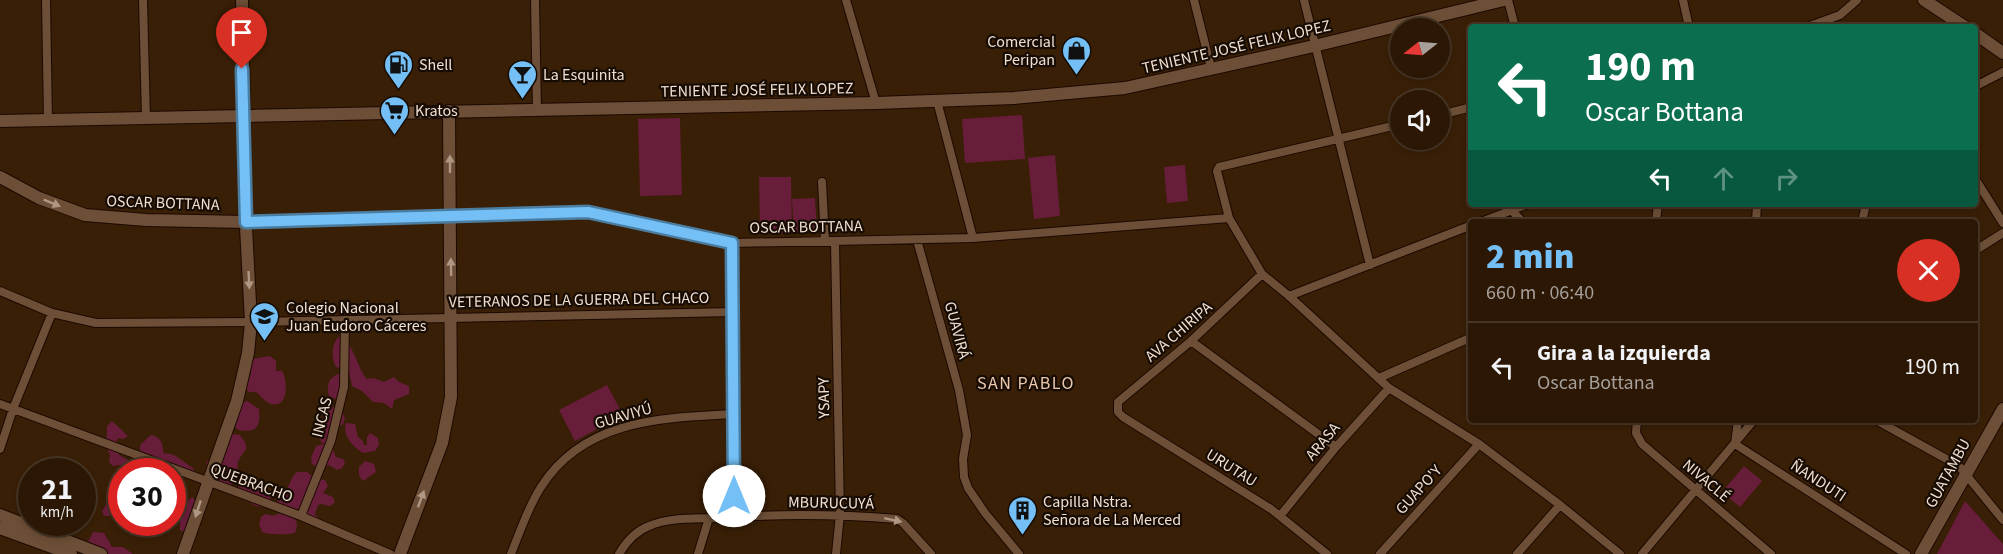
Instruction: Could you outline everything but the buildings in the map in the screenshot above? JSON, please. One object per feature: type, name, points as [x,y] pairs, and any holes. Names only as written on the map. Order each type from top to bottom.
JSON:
[{"type":"main road","points":[[183,554],[237,401],[248,353],[251,322],[243,115],[242,0]]},
{"type":"main road","name":"TENIENTE JOSÉ FELIX LOPEZ","points":[[0,121],[876,103],[1014,98],[1125,87],[1314,46],[1506,0]]},
{"type":"main road","points":[[1924,0],[1960,24]]},
{"type":"main road","points":[[1978,35],[2003,53]]},
{"type":"main road","points":[[400,554],[442,443],[452,378],[449,111]]},
{"type":"main road","name":"OSCAR BOTTANA","points":[[0,177],[39,198],[85,215],[147,220],[246,222]]},
{"type":"main road","name":"GUATAMBU","points":[[1921,554],[2003,408]]},
{"type":"main road","points":[[0,515],[101,554]]},
{"type":"main road","points":[[0,528],[71,554]]},
{"type":"street","points":[[46,0],[48,120]]},
{"type":"street","points":[[143,0],[147,118]]},
{"type":"street","points":[[535,0],[537,110]]},
{"type":"street","points":[[846,0],[876,103]]},
{"type":"street","points":[[1194,0],[1211,68]]},
{"type":"street","points":[[1304,0],[1370,264]]},
{"type":"street","points":[[1506,0],[1514,24]]},
{"type":"street","points":[[1683,0],[1688,24]]},
{"type":"street","points":[[1815,24],[1840,15],[1857,0]]},
{"type":"street","points":[[1978,85],[2003,72]]},
{"type":"street","points":[[937,101],[973,238]]},
{"type":"street","points":[[1450,113],[1468,109]]},
{"type":"street","points":[[1390,126],[1219,167],[1217,171],[1229,218],[1262,274],[1290,296],[1389,388],[1479,444],[1620,554]]},
{"type":"street","points":[[822,182],[825,241]]},
{"type":"street","points":[[1978,183],[2003,224]]},
{"type":"street","points":[[1488,219],[1520,207]]},
{"type":"street","points":[[1511,210],[1520,219]]},
{"type":"street","name":"OSCAR BOTTANA","points":[[246,222],[588,212],[732,243],[973,238],[1229,218]]},
{"type":"street","points":[[1290,296],[1468,227]]},
{"type":"street","points":[[1978,249],[2003,233]]},
{"type":"street","name":"GUAVIRÁ","points":[[917,240],[959,390],[967,435],[963,459],[964,477],[968,488],[985,513],[1019,554]]},
{"type":"street","name":"YSAPY","points":[[835,242],[840,514],[836,554]]},
{"type":"street","points":[[732,243],[734,517]]},
{"type":"street","name":"AVA CHIRIPA","points":[[1118,412],[1116,406],[1118,402],[1191,341],[1262,274]]},
{"type":"street","name":"VETERANOS DE LA GUERRA DEL CHACO","points":[[0,291],[52,313],[96,323],[733,312]]},
{"type":"street","points":[[0,449],[13,409],[52,313]]},
{"type":"street","name":"INCAS","points":[[301,516],[331,441],[344,387],[345,320]]},
{"type":"street","points":[[1379,378],[1468,339]]},
{"type":"street","points":[[1191,341],[1336,447]]},
{"type":"street","name":"ARASA","points":[[1280,516],[1336,447],[1389,388]]},
{"type":"street","name":"QUEBRACHO","points":[[0,404],[301,516],[390,554]]},
{"type":"street","name":"URUTAU","points":[[1118,412],[1280,516],[1327,554]]},
{"type":"street","name":"GUAVIYÚ","points":[[512,554],[527,513],[540,488],[554,469],[580,445],[611,431],[645,422],[679,417],[734,414]]},
{"type":"street","name":"NIVACLÉ","points":[[1637,423],[1636,433],[1642,444],[1772,554]]},
{"type":"street","points":[[1735,444],[1738,423]]},
{"type":"street","points":[[1642,554],[1752,423]]},
{"type":"street","points":[[1882,423],[1959,466],[2003,519]]},
{"type":"street","name":"GUAPO'Y","points":[[1380,554],[1479,444]]},
{"type":"street","name":"ÑANDUTI","points":[[1735,444],[1906,554]]},
{"type":"street","points":[[1517,554],[1560,505]]},
{"type":"street","name":"MBURUCUYÁ","points":[[619,554],[629,539],[646,527],[677,519],[840,514],[897,519],[931,554]]},
{"type":"street","points":[[698,554],[709,518]]},
{"type":"shaded area","points":[[1022,115],[1025,159],[965,163],[962,119]]},
{"type":"shaded area","points":[[680,118],[682,195],[640,196],[638,119]]},
{"type":"shaded area","points":[[1055,155],[1060,216],[1034,219],[1028,158]]},
{"type":"shaded area","points":[[1185,165],[1188,201],[1167,203],[1164,167]]},
{"type":"shaded area","points":[[759,177],[791,177],[792,233],[760,233]]},
{"type":"shaded area","points":[[815,198],[817,231],[794,232],[792,199]]},
{"type":"shaded area","points":[[340,336],[349,345],[367,379],[374,378],[384,382],[394,377],[409,386],[409,394],[394,400],[392,409],[384,403],[373,402],[362,391],[352,386],[347,362],[348,355],[340,368],[336,367],[333,359],[333,347]]},
{"type":"shaded area","points":[[270,356],[276,361],[276,371],[282,371],[286,387],[284,398],[277,404],[271,404],[256,392],[249,392],[246,389],[245,382],[251,375],[249,368],[252,359]]},
{"type":"shaded area","points":[[341,374],[349,384],[346,398],[338,400],[329,396],[328,389],[330,380]]},
{"type":"shaded area","points":[[607,385],[623,415],[575,441],[559,410]]},
{"type":"shaded area","points":[[247,401],[259,409],[258,425],[249,431],[238,430],[230,421],[236,404]]},
{"type":"shaded area","points":[[331,406],[342,410],[345,419],[338,427],[330,426],[332,432],[327,444],[322,443],[319,438],[324,432],[325,410]]},
{"type":"shaded area","points":[[112,421],[128,436],[123,439],[118,438],[116,442],[119,455],[124,458],[110,458],[104,442],[107,436],[107,426]]},
{"type":"shaded area","points":[[346,423],[355,424],[358,437],[364,445],[367,445],[367,437],[370,433],[378,438],[379,445],[375,451],[363,453],[356,447],[347,436]]},
{"type":"shaded area","points":[[228,433],[240,435],[246,444],[246,449],[238,462],[238,473],[246,481],[266,488],[271,494],[270,502],[265,507],[250,503],[236,482],[228,486],[224,485],[216,480],[208,470],[207,461],[211,460]]},
{"type":"shaded area","points":[[151,435],[155,436],[160,440],[164,454],[172,454],[179,458],[140,458],[140,445]]},
{"type":"shaded area","points":[[323,444],[332,448],[336,457],[343,459],[345,463],[342,468],[337,470],[329,465],[319,468],[312,464],[311,458],[316,446]]},
{"type":"shaded area","points":[[365,461],[374,464],[376,472],[363,481],[359,476],[359,467]]},
{"type":"shaded area","points":[[186,463],[194,469],[194,473],[186,473]]},
{"type":"shaded area","points":[[1744,466],[1762,481],[1740,507],[1722,492]]},
{"type":"shaded area","points":[[297,472],[307,472],[314,478],[325,480],[328,486],[323,493],[333,497],[335,502],[330,506],[318,505],[315,514],[320,521],[277,506],[278,496],[292,495],[288,487]]},
{"type":"shaded area","points":[[108,491],[108,516],[104,516],[102,511],[106,505]]},
{"type":"shaded area","points":[[193,497],[196,503],[186,530],[186,505]]},
{"type":"shaded area","points":[[1965,501],[2003,544],[2003,554],[1937,554]]},
{"type":"shaded area","points":[[280,513],[294,518],[297,524],[295,533],[262,532],[259,524],[261,517],[266,514],[273,516]]},
{"type":"shaded area","points":[[96,532],[104,533],[112,547],[123,547],[133,554],[105,554],[87,544],[91,536],[96,536]]},
{"type":"place","name":"Comercial Peripan","points":[[1076,76]]},
{"type":"place","name":"Shell","points":[[398,90]]},
{"type":"place","name":"La Esquinita","points":[[522,100]]},
{"type":"place","name":"Kratos","points":[[394,136]]},
{"type":"place","name":"Colegio Nacional Juan Eudoro Cáceres","points":[[265,342]]},
{"type":"place","name":"Capilla Nstra. Señora de La Merced","points":[[1022,536]]},
{"type":"district","name":"SAN PABLO","points":[[1026,383]]},
{"type":"route","points":[[242,69],[246,222],[588,212],[732,243],[734,496]]}]
